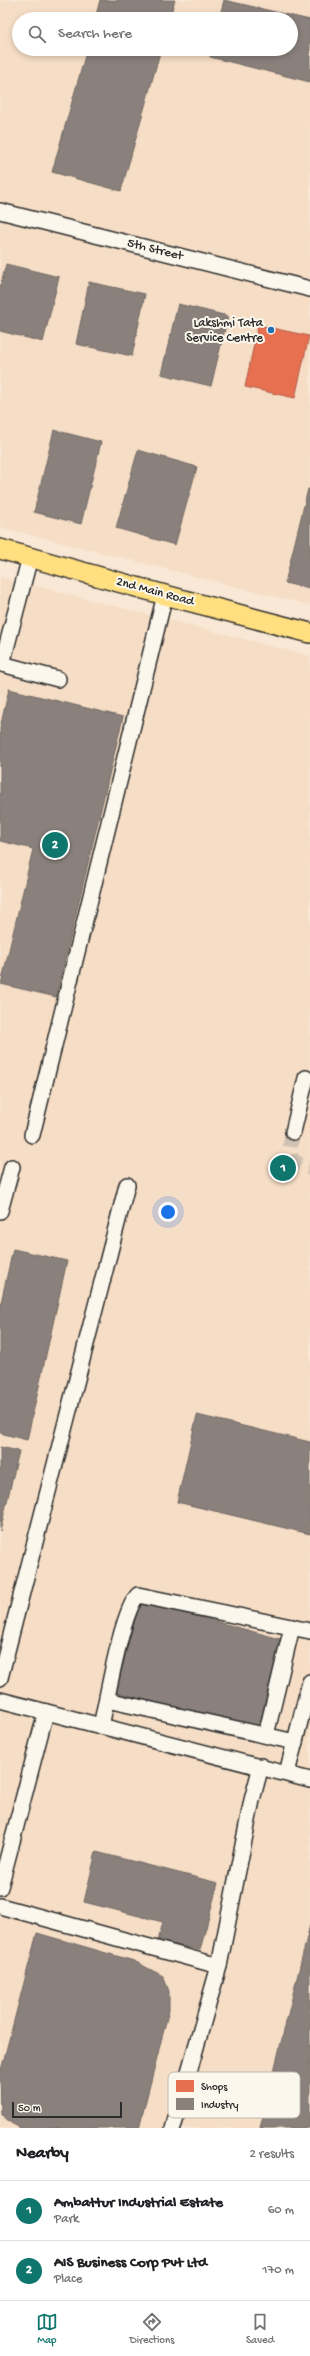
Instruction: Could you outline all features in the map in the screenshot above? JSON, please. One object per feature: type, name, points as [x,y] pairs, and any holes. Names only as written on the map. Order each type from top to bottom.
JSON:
[{"type":"main road","name":"2nd Main Road","points":[[0,549],[165,595],[310,633]]},
{"type":"street","name":"5th Street","points":[[0,211],[310,289]]},
{"type":"street","points":[[30,557],[1,664],[58,679]]},
{"type":"street","points":[[32,1135],[165,595]]},
{"type":"street","points":[[293,1132],[306,1078]]},
{"type":"street","points":[[0,1211],[12,1166]]},
{"type":"street","points":[[0,1678],[127,1184]]},
{"type":"street","points":[[101,1726],[123,1631],[133,1600],[138,1596],[310,1631]]},
{"type":"street","points":[[266,1735],[292,1627]]},
{"type":"street","points":[[287,1773],[310,1682]]},
{"type":"street","points":[[0,1700],[261,1766],[310,1780]]},
{"type":"street","points":[[107,1700],[295,1742]]},
{"type":"street","points":[[0,1887],[46,1712]]},
{"type":"street","points":[[190,2072],[219,1966],[252,1800],[261,1766]]},
{"type":"street","points":[[0,1906],[219,1966]]},
{"type":"street","points":[[174,2128],[177,2118]]},
{"type":"shaded area","points":[[0,0],[310,0],[310,605],[0,527]]},
{"type":"shaded area","points":[[0,577],[310,656],[310,2128],[0,2128]]},
{"type":"building: Shops","points":[[258,325],[309,336],[295,398],[245,387]]},
{"type":"building: Industry","points":[[100,0],[175,0],[171,12],[97,12]]},
{"type":"building: Industry","points":[[224,0],[276,12],[221,12]]},
{"type":"building: Industry","points":[[298,17],[310,20],[310,82],[210,57],[298,56]]},
{"type":"building: Industry","points":[[85,56],[159,56],[121,191],[52,172]]},
{"type":"building: Industry","points":[[6,264],[59,277],[43,342],[0,331],[0,288]]},
{"type":"building: Industry","points":[[89,282],[145,294],[132,356],[76,344]]},
{"type":"building: Industry","points":[[178,304],[228,316],[211,386],[161,374]]},
{"type":"building: Industry","points":[[54,430],[101,442],[81,524],[34,512]]},
{"type":"building: Industry","points":[[138,450],[197,467],[175,545],[116,528]]},
{"type":"building: Industry","points":[[308,489],[310,489],[310,589],[285,583]]},
{"type":"building: Industry","points":[[9,689],[123,717],[56,997],[1,984],[33,849],[0,841],[0,728]]},
{"type":"building: Industry","points":[[13,1249],[67,1261],[27,1440],[0,1433],[0,1307]]},
{"type":"building: Industry","points":[[197,1415],[310,1442],[310,1534],[177,1502]]},
{"type":"building: Industry","points":[[0,1447],[19,1451],[0,1531]]},
{"type":"building: Industry","points":[[140,1601],[284,1640],[260,1731],[115,1692]]},
{"type":"building: Industry","points":[[96,1852],[218,1883],[200,1950],[158,1941],[163,1922],[84,1902]]},
{"type":"building: Industry","points":[[310,1925],[310,2128],[260,2128],[262,2118],[300,2118],[300,2072],[274,2072]]},
{"type":"building: Industry","points":[[37,1933],[134,1961],[163,1976],[169,1991],[169,2010],[139,2128],[20,2128],[11,2123],[1,2114],[0,2074]]},
{"type":"tunnel","points":[[293,1132],[290,1146],[291,1156],[297,1163],[310,1168]]},
{"type":"place","name":"Lakshmi Tata Service Centre","points":[[271,330]]},
{"type":"place","name":"AIS Business Corp Pvt Ltd","points":[[55,845]]},
{"type":"place","name":"Ambattur Industrial Estate","points":[[283,1168]]}]
